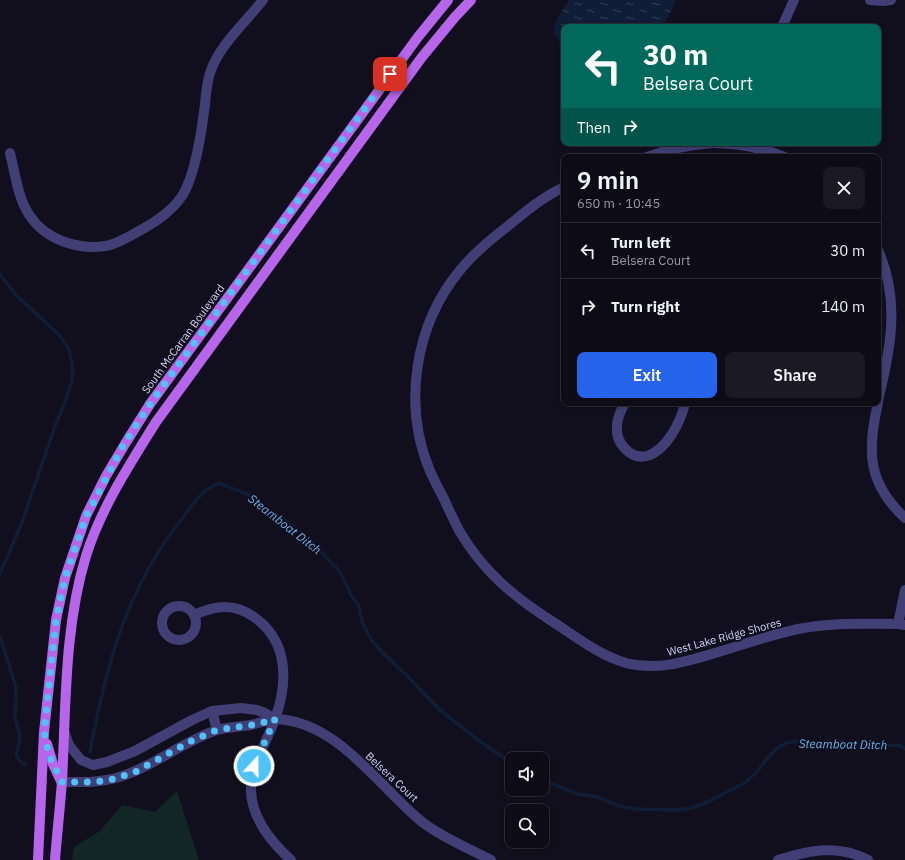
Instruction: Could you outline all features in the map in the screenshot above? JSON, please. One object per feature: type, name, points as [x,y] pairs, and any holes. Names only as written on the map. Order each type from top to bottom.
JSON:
[{"type":"main road","name":"South McCarran Boulevard","points":[[38,860],[44,732],[56,620],[65,578],[86,516],[124,444],[150,404],[408,50],[448,0]]},
{"type":"main road","points":[[55,860],[62,782],[64,728],[70,648],[78,592],[86,556],[100,521],[118,486],[156,422],[422,57],[471,0]]},
{"type":"main road","points":[[44,732],[49,755],[62,782]]},
{"type":"street","points":[[10,153],[22,198],[29,216],[36,224],[57,239],[71,245],[94,247],[107,246],[118,242],[152,224],[169,211],[183,194],[189,181],[196,157],[210,73],[214,64],[226,44],[252,15],[263,0]]},
{"type":"street","points":[[783,24],[794,0]]},
{"type":"street","points":[[870,0],[891,0]]},
{"type":"street","points":[[655,154],[684,146]]},
{"type":"street","points":[[755,146],[778,154]]},
{"type":"street","name":"West Lake Ridge Shores","points":[[561,188],[535,204],[493,237],[460,270],[447,288],[435,309],[425,333],[419,356],[415,401],[417,426],[422,447],[430,471],[461,532],[474,553],[495,578],[524,603],[611,658],[627,663],[645,666],[679,664],[798,629],[827,624],[902,625]]},
{"type":"street","points":[[881,259],[887,278],[891,301],[892,322],[890,345],[881,372]]},
{"type":"street","points":[[624,406],[616,426],[617,434],[621,444],[627,451],[640,457],[647,456],[655,452],[667,441],[676,429],[684,406]]},
{"type":"street","points":[[877,406],[872,429],[871,445],[873,462],[877,478],[884,494],[894,508],[905,518]]},
{"type":"street","points":[[902,625],[905,590]]},
{"type":"street","points":[[194,615],[215,607],[226,607],[242,610],[265,626],[280,648],[283,660],[282,696],[275,719],[254,766],[251,781],[251,792],[253,806],[263,827],[275,846],[291,860]]},
{"type":"street","name":"Belsera Court","points":[[64,728],[69,745],[81,760],[93,765],[107,762],[143,747],[192,720],[212,711],[241,708],[257,710],[275,719],[310,727],[329,737],[344,748],[421,821],[437,833],[491,860]]},
{"type":"street","points":[[212,711],[217,730]]},
{"type":"street","name":"Belsera Court","points":[[62,782],[96,782],[114,779],[135,772],[193,740],[217,730],[258,724],[275,719]]},
{"type":"street","points":[[143,747],[153,762]]},
{"type":"street","points":[[778,860],[796,854],[822,850],[839,850],[854,853],[868,860]]},
{"type":"green space","points":[[177,791],[199,860],[72,860],[74,847],[100,831],[122,805],[155,812]]},
{"type":"water","points":[[569,0],[676,0],[664,24],[561,24],[561,44],[554,30],[556,21]]},
{"type":"waterway","name":"Steamboat Ditch","points":[[0,274],[15,294],[59,335],[69,349],[73,368],[72,380],[66,400],[55,426],[23,520],[0,574]]},
{"type":"waterway","name":"Steamboat Ditch","points":[[90,752],[103,688],[133,598],[164,543],[195,501],[208,489],[219,483],[249,495],[255,502],[279,516],[315,545],[339,571],[350,594],[359,606],[362,622],[372,641],[441,711],[478,740],[505,758]]},
{"type":"waterway","name":"Steamboat Ditch","points":[[0,637],[16,687],[15,717],[20,735],[16,753],[18,759],[26,765]]},
{"type":"waterway","name":"Steamboat Ditch","points":[[549,783],[578,794],[598,797],[619,806],[634,809],[676,810],[692,808],[708,802],[743,784],[757,772],[776,749],[786,743],[795,741],[811,743],[823,741],[851,742],[879,746],[899,745],[905,749]]},
{"type":"route","points":[[254,766],[275,719],[258,724],[229,727],[217,730],[193,740],[135,772],[114,779],[96,782],[62,782],[49,755],[44,732],[56,620],[65,578],[86,516],[124,444],[150,404],[390,74]]}]
